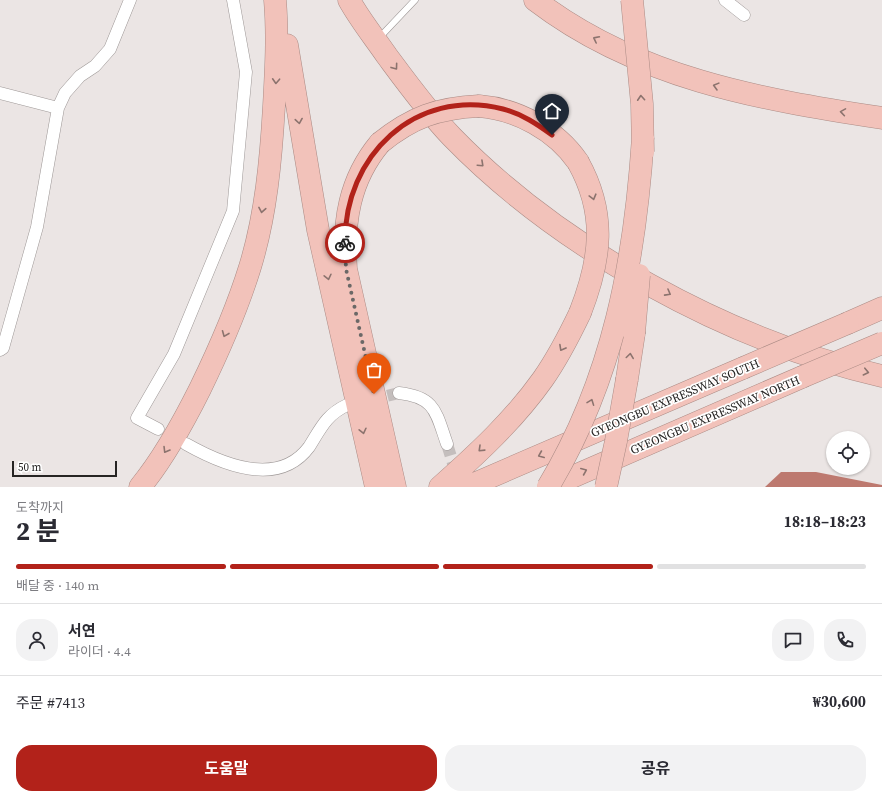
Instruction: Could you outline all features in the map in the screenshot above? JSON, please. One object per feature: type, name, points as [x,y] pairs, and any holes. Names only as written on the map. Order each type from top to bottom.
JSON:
[{"type":"highway","points":[[140,487],[163,456],[194,401],[225,335],[250,266],[264,202],[272,138],[276,68],[275,0]]},
{"type":"highway","points":[[279,0],[318,230],[376,487]]},
{"type":"highway","points":[[349,0],[376,41],[406,82],[452,136],[490,172],[573,238],[668,294],[743,331],[813,356],[882,376]]},
{"type":"highway","points":[[535,0],[565,22],[593,38],[631,56],[689,79],[760,98],[882,118]]},
{"type":"highway","points":[[606,487],[616,441],[634,333],[642,224],[642,104],[632,0]]},
{"type":"highway","points":[[395,487],[346,269],[346,221],[351,198],[363,169],[380,143],[403,126],[423,116],[448,108],[479,106],[505,109],[527,118],[559,141],[572,153],[578,162],[593,196],[598,220],[595,266],[580,313],[555,360],[530,397],[489,441],[440,487]]},
{"type":"highway","points":[[548,487],[584,419],[616,327],[635,226],[643,137]]},
{"type":"highway","name":"GYEONGBU EXPRESSWAY SOUTH","points":[[467,487],[882,308]]},
{"type":"highway","name":"GYEONGBU EXPRESSWAY NORTH","points":[[548,487],[882,343]]},
{"type":"street","points":[[0,350],[3,348],[38,227],[58,108],[65,93],[80,76],[95,66],[110,49],[130,0]]},
{"type":"street","points":[[158,429],[138,418],[174,354],[233,211],[246,72],[233,0]]},
{"type":"street","points":[[725,0],[744,15]]},
{"type":"street","points":[[0,92],[58,108]]},
{"type":"street","points":[[399,394],[422,398],[430,403],[436,413],[447,444]]},
{"type":"street","points":[[186,444],[222,464],[246,473],[262,476],[282,472],[300,459],[309,448],[319,427],[328,417],[348,405]]},
{"type":"lane","points":[[376,41],[415,0]]},
{"type":"shaded area","points":[[781,472],[816,472],[882,485],[882,487],[765,487]]},
{"type":"tunnel","points":[[370,400],[399,393]]},
{"type":"tunnel","points":[[447,444],[457,476]]},
{"type":"way so far","points":[[345,243],[346,269],[374,394]]},
{"type":"route","points":[[345,243],[348,208],[356,181],[380,143],[413,120],[448,108],[462,106],[489,106],[505,109],[521,115],[552,135]]}]
